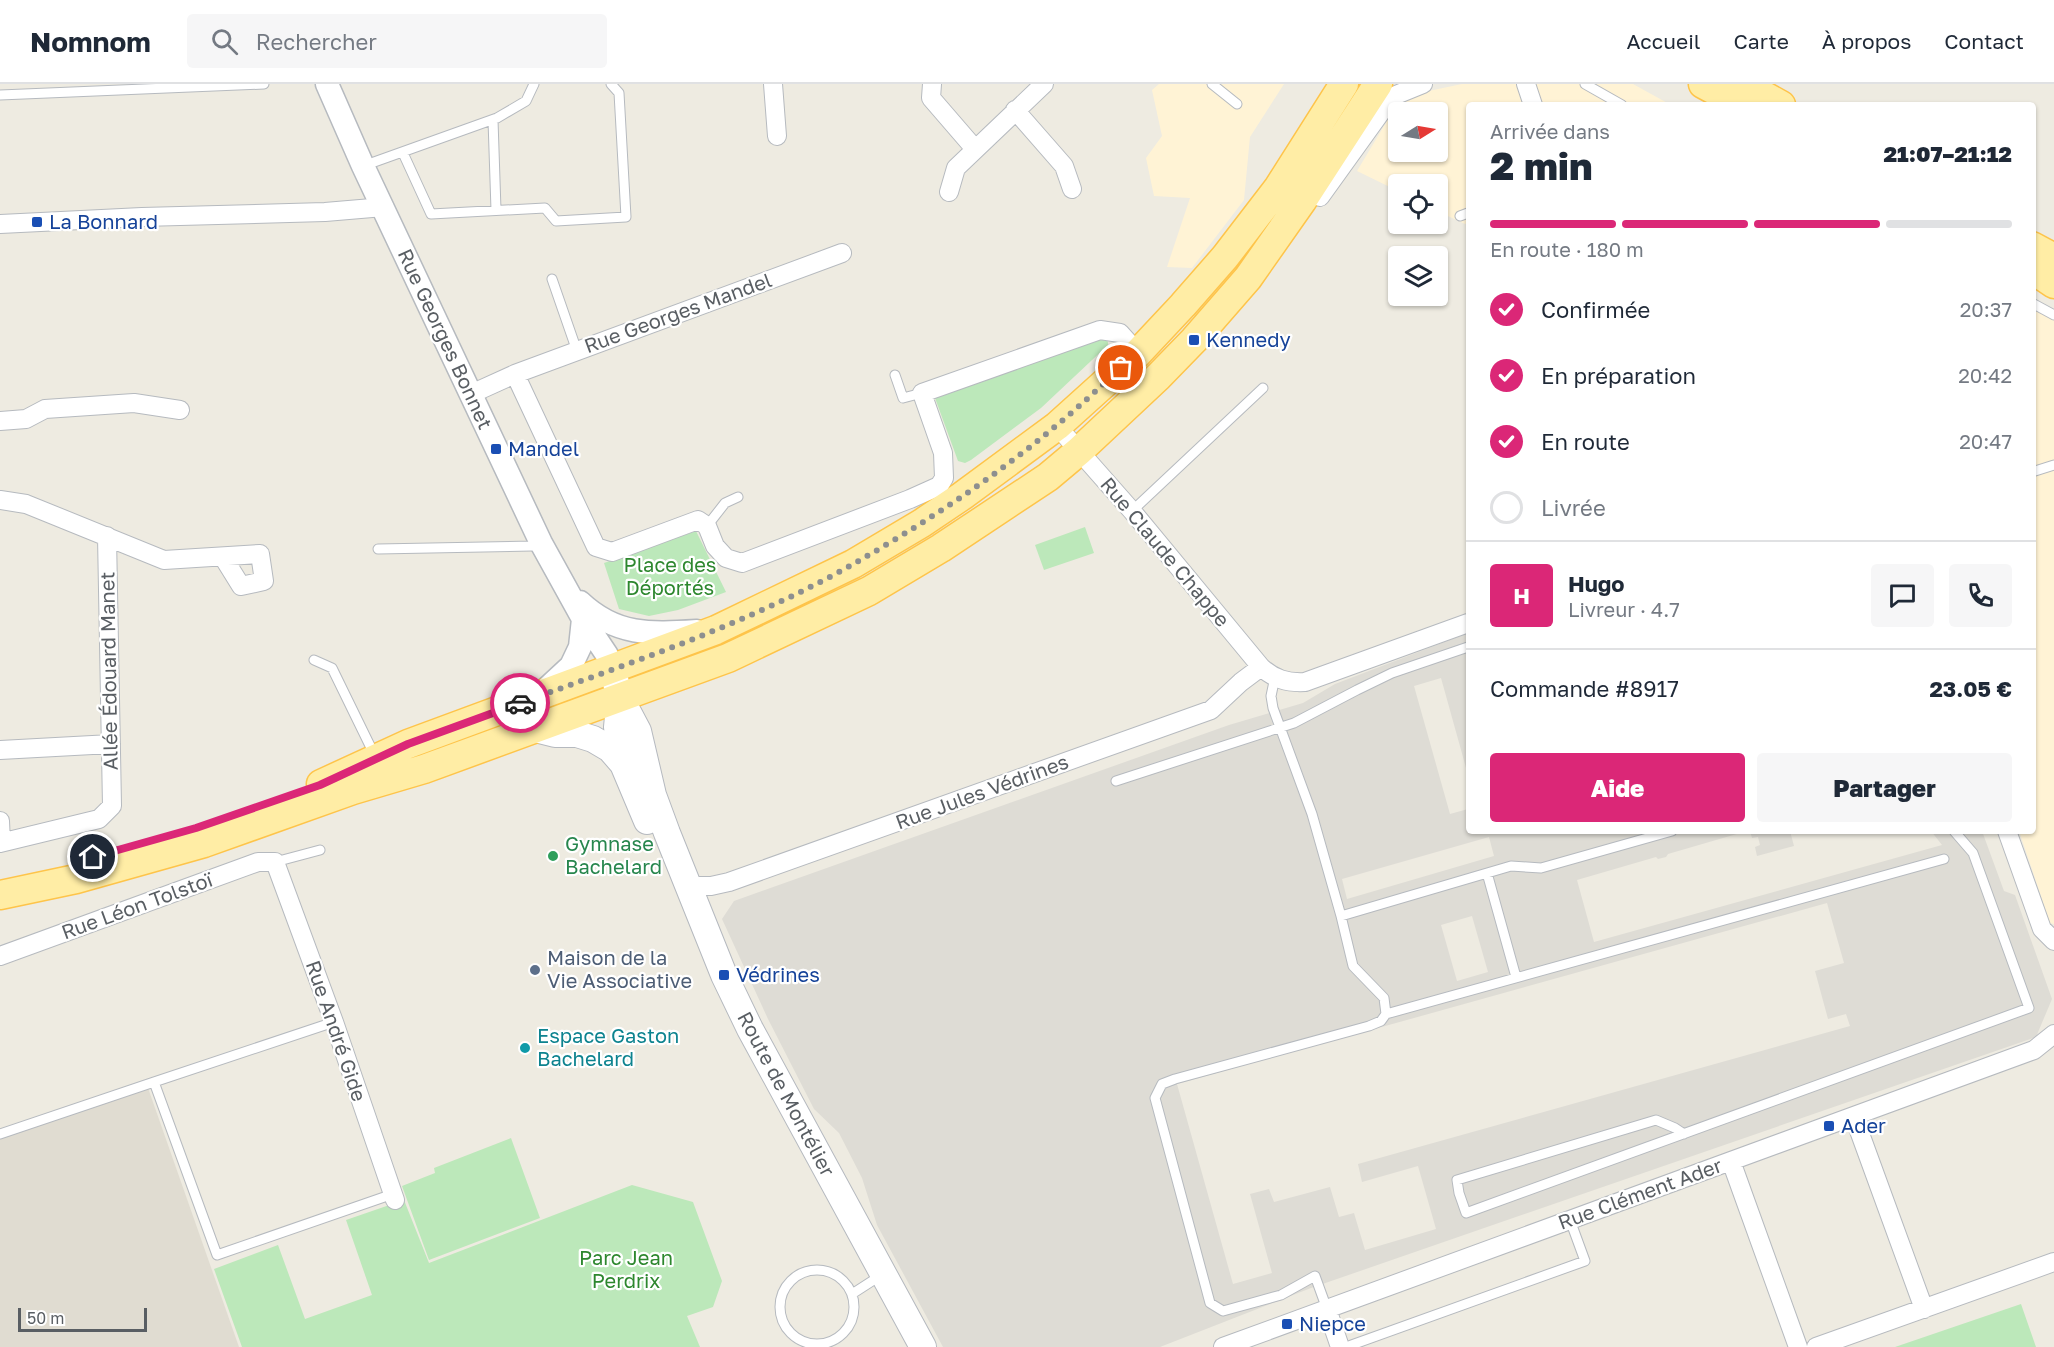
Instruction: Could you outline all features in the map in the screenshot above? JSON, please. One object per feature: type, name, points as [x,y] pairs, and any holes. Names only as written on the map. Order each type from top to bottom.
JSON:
[{"type":"main road","points":[[0,879],[72,863],[196,828],[320,785],[408,744],[539,696],[609,662],[716,630],[853,564],[916,511],[1056,426],[1138,353],[1225,257],[1278,188],[1342,126],[1378,84]]},
{"type":"main road","points":[[1703,84],[1736,102]]},
{"type":"main road","points":[[1743,84],[1771,96]]},
{"type":"main road","points":[[0,895],[76,879],[204,843],[353,790],[424,769],[728,658],[869,591],[970,529],[1048,477],[1079,451],[1194,340],[1248,278],[1302,201],[1342,126]]},
{"type":"main road","points":[[2036,248],[2054,258]]},
{"type":"main road","name":"Route de Montélier","points":[[609,662],[621,697],[638,731],[653,795],[724,975],[870,1282],[923,1347]]},
{"type":"main road","name":"Route de Montélier","points":[[621,697],[617,727],[623,764],[723,1005],[870,1282],[909,1347]]},
{"type":"main road","name":"Route de Montélier","points":[[535,729],[555,734],[577,734],[592,739],[610,749],[623,764]]},
{"type":"street","name":"Rue Georges Bonnet","points":[[327,84],[363,166],[555,572],[588,617],[609,662]]},
{"type":"street","points":[[773,84],[777,136]]},
{"type":"street","points":[[932,84],[931,98],[975,149]]},
{"type":"street","points":[[949,192],[956,168],[1044,84]]},
{"type":"street","points":[[1342,126],[1396,95],[1423,84]]},
{"type":"street","points":[[1526,84],[1532,102]]},
{"type":"street","points":[[1015,110],[1064,166],[1072,189]]},
{"type":"street","points":[[0,225],[325,212],[384,207]]},
{"type":"street","name":"Rue Georges Mandel","points":[[471,394],[515,374],[842,253]]},
{"type":"street","points":[[953,487],[922,393],[1100,330],[1120,333],[1138,353]]},
{"type":"street","points":[[515,374],[596,547],[612,552],[698,520],[707,526],[715,546],[726,558],[742,562],[916,511]]},
{"type":"street","points":[[0,421],[26,419],[45,409],[123,404],[180,410]]},
{"type":"street","name":"Rue Claude Chappe","points":[[1056,426],[1268,672]]},
{"type":"street","name":"Allée Édouard Manet","points":[[0,500],[26,504],[164,560],[223,556]]},
{"type":"street","name":"Allée Édouard Manet","points":[[0,843],[99,819],[112,806],[107,537]]},
{"type":"street","points":[[539,696],[571,666],[580,647],[588,617],[625,629],[646,632],[716,630]]},
{"type":"street","points":[[1268,672],[1285,681],[1305,682],[1466,624]]},
{"type":"street","name":"Rue Jules Védrines","points":[[688,886],[711,886],[736,880],[1211,710],[1241,682],[1268,672]]},
{"type":"street","points":[[0,750],[111,744]]},
{"type":"street","points":[[0,820],[0,843]]},
{"type":"street","points":[[2008,834],[2042,929],[2054,941]]},
{"type":"street","name":"Rue Léon Tolstoï","points":[[0,956],[258,862],[275,862]]},
{"type":"street","name":"Rue André Gide","points":[[275,862],[334,1022],[394,1197]]},
{"type":"street","name":"Rue Clément Ader","points":[[1223,1347],[2034,1050],[2054,1035]]},
{"type":"street","points":[[1854,1117],[1924,1309]]},
{"type":"street","points":[[1731,1161],[1798,1347]]},
{"type":"street","points":[[1816,1347],[2054,1262]]},
{"type":"street","points":[[1327,1309],[1340,1347]]},
{"type":"lane","points":[[0,95],[264,84]]},
{"type":"lane","points":[[363,166],[493,120],[526,101],[534,84]]},
{"type":"lane","points":[[403,153],[431,214],[545,208],[556,221],[626,217],[619,93],[611,84]]},
{"type":"lane","points":[[1212,84],[1237,104]]},
{"type":"lane","points":[[1585,84],[1618,102]]},
{"type":"lane","points":[[493,120],[496,210]]},
{"type":"lane","points":[[552,279],[577,351]]},
{"type":"lane","points":[[2043,280],[2054,291]]},
{"type":"lane","points":[[2036,305],[2054,315]]},
{"type":"lane","points":[[895,375],[903,399],[922,393]]},
{"type":"lane","points":[[1132,512],[1263,388]]},
{"type":"lane","points":[[2036,471],[2054,465]]},
{"type":"lane","points":[[707,526],[725,503],[738,497]]},
{"type":"lane","points":[[378,549],[532,546],[541,543]]},
{"type":"lane","points":[[1116,781],[1294,723],[1392,673],[1466,648]]},
{"type":"lane","points":[[314,660],[332,668],[377,758]]},
{"type":"lane","points":[[1268,672],[1273,708],[1312,814],[1353,966],[1384,998],[1386,1014]]},
{"type":"lane","points":[[1341,916],[1511,866],[1541,868],[1661,834]]},
{"type":"lane","points":[[1684,1134],[1656,1120],[1457,1180],[1459,1193],[1466,1213],[1684,1134],[2029,1008],[1973,853],[1957,834]]},
{"type":"lane","points":[[275,862],[320,850]]},
{"type":"lane","points":[[1327,1309],[1315,1276],[1281,1294],[1223,1311],[1210,1303],[1155,1098],[1162,1084],[1369,1026],[1381,1021],[1386,1014],[1944,859]]},
{"type":"lane","points":[[1487,873],[1516,977]]},
{"type":"lane","points":[[0,1134],[334,1022]]},
{"type":"lane","points":[[154,1082],[217,1255],[394,1197]]},
{"type":"lane","points":[[1346,1347],[1585,1261],[1570,1220]]},
{"type":"lane","points":[[824,1270],[841,1278],[870,1282],[854,1310],[850,1325],[840,1337],[826,1346],[806,1343],[790,1334],[781,1317],[780,1298],[789,1282],[805,1272],[824,1270]]},
{"type":"shaded area","points":[[1159,84],[1284,84],[1250,137],[1244,200],[1192,268],[1167,267],[1190,198],[1154,196],[1146,158],[1162,136],[1152,90]]},
{"type":"shaded area","points":[[1462,84],[1517,84],[1522,102],[1466,102],[1466,224],[1448,216],[1448,174],[1388,174],[1388,186],[1357,171],[1388,119],[1388,162],[1448,162],[1448,102],[1401,102],[1419,93]]},
{"type":"shaded area","points":[[1533,84],[1633,84],[1666,102],[1540,102]]},
{"type":"shaded area","points":[[2036,302],[2054,312],[2054,924],[2050,923],[2020,834],[2036,834]]},
{"type":"shaded area","points":[[1466,634],[1466,768],[1441,678],[1414,686],[1450,814],[1466,810],[1466,834],[1737,834],[1668,854],[1666,857],[1658,859],[1656,857],[1577,880],[1594,942],[1942,845],[1933,834],[1983,834],[2004,891],[2015,895],[2052,999],[2036,1037],[1311,1288],[1160,1347],[943,1347],[877,1225],[862,1178],[839,1133],[814,1109],[768,1019],[722,919],[734,901],[1229,725],[1303,703],[1335,684]],"holes":[[[1489,837],[1494,856],[1347,899],[1342,879]],[[1827,903],[1844,963],[1815,971],[1828,1019],[1846,1014],[1850,1026],[1358,1164],[1362,1182],[1418,1166],[1436,1229],[1365,1250],[1354,1213],[1339,1217],[1330,1187],[1274,1202],[1269,1189],[1250,1194],[1272,1273],[1233,1284],[1177,1084]],[[1472,916],[1488,972],[1457,981],[1441,925]]]},
{"type":"shaded area","points":[[1751,834],[1791,834],[1794,846],[1757,856],[1755,847],[1760,845],[1758,837],[1752,838]]},
{"type":"shaded area","points":[[148,1088],[239,1347],[0,1347],[0,1139]]},
{"type":"green space","points":[[1098,337],[1104,337],[1108,345],[1041,408],[971,460],[965,463],[958,461],[935,398]]},
{"type":"green space","points":[[1085,527],[1094,553],[1044,570],[1035,545]]},
{"type":"green space","name":"Place des Déportés","points":[[696,531],[726,592],[678,610],[649,616],[619,609],[604,563]]},
{"type":"green space","points":[[511,1138],[540,1218],[429,1260],[402,1186],[435,1173],[434,1168]]},
{"type":"green space","name":"Parc Jean Perdrix","points":[[632,1185],[693,1202],[722,1281],[713,1307],[687,1316],[700,1347],[242,1347],[214,1269],[278,1245],[305,1319],[372,1295],[346,1220],[404,1200],[429,1263]]},
{"type":"green space","points":[[2021,1304],[2036,1347],[1895,1347]]},
{"type":"way so far","points":[[520,703],[716,630],[853,564],[922,523],[991,475],[1056,426],[1121,368]]},
{"type":"place","name":"La Bonnard","points":[[37,222]]},
{"type":"place","name":"Kennedy","points":[[1194,340]]},
{"type":"place","name":"Mandel","points":[[496,449]]},
{"type":"place","name":"Gymnase Bachelard","points":[[553,856]]},
{"type":"place","name":"Maison de la Vie Associative","points":[[535,970]]},
{"type":"place","name":"Védrines","points":[[724,975]]},
{"type":"place","name":"Espace Gaston Bachelard","points":[[525,1048]]},
{"type":"place","name":"Ader","points":[[1829,1126]]},
{"type":"place","name":"Niepce","points":[[1287,1324]]},
{"type":"route","points":[[93,857],[196,828],[320,785],[408,744],[520,703]]}]
